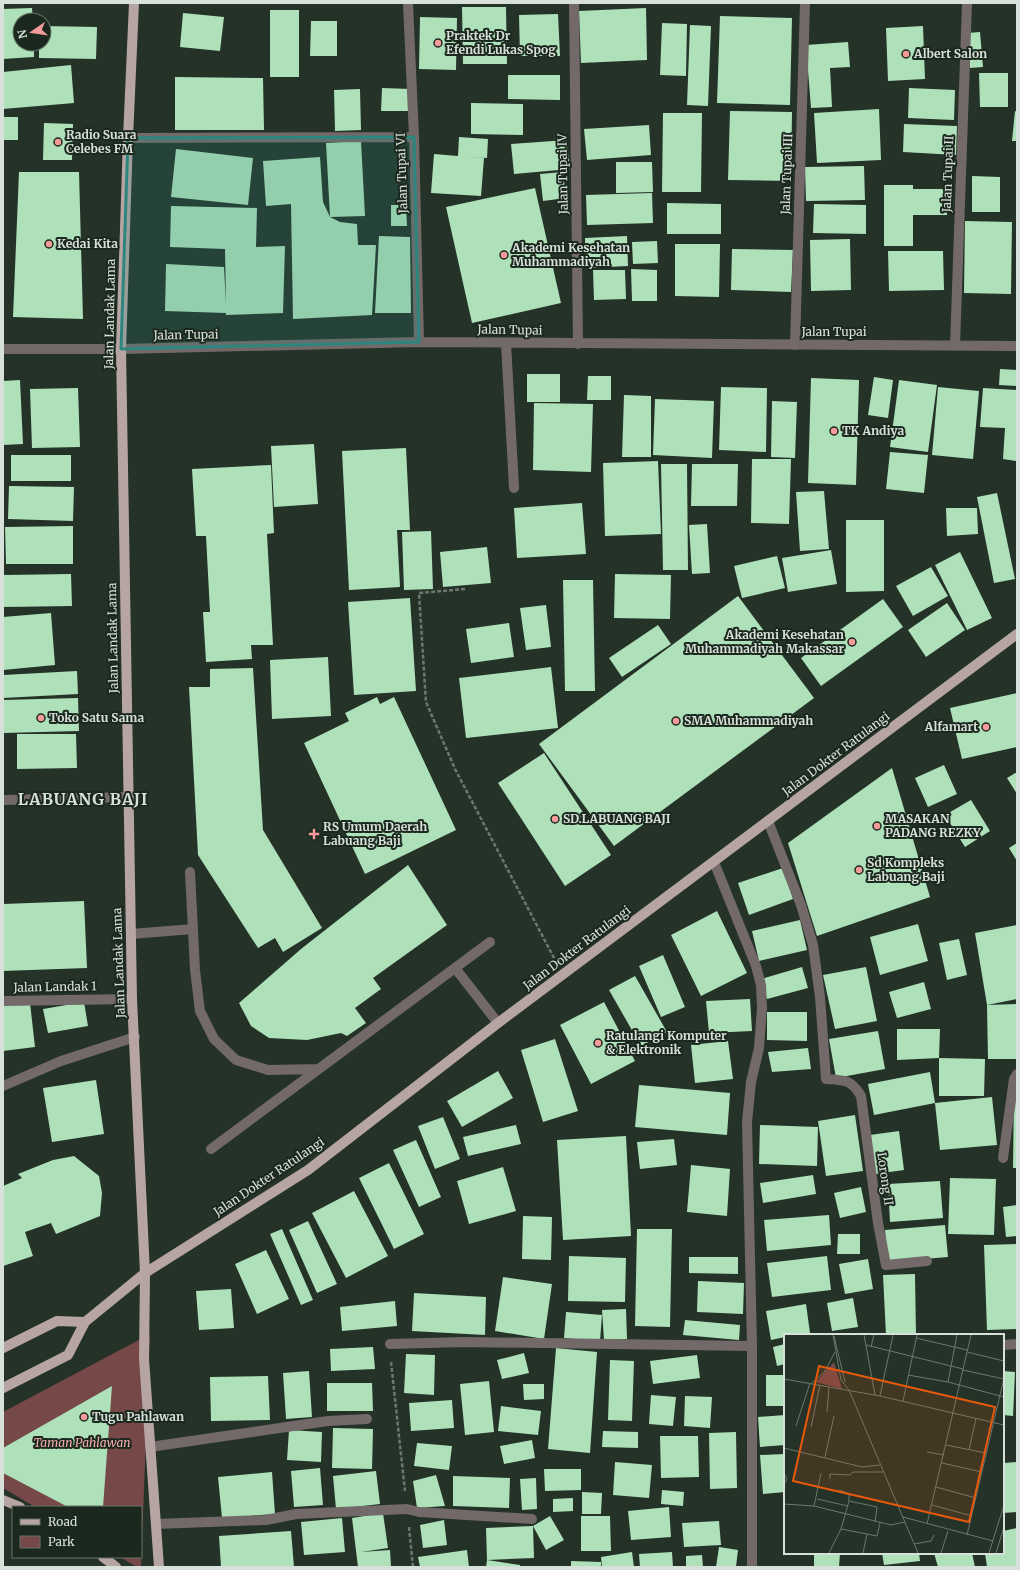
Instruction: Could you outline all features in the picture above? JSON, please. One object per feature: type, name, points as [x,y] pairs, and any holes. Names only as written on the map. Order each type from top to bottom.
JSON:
[{"type":"main road","name":"Jalan Landak Lama","points":[[134,3],[121,349],[132,999],[135,1037],[145,1274],[144,1359],[159,1567]]},
{"type":"main road","name":"Jalan Dokter Ratulangi","points":[[85,1322],[145,1274],[308,1170],[498,1023],[1017,634]]},
{"type":"main road","points":[[3,1348],[57,1321],[85,1322],[68,1355],[3,1388]]},
{"type":"main road","points":[[3,1500],[18,1506]]},
{"type":"main road","points":[[104,1558],[116,1567]]},
{"type":"street","name":"Jalan Tupai VI","points":[[408,3],[414,137],[419,342]]},
{"type":"street","name":"Jalan Tupai IV","points":[[574,3],[578,344]]},
{"type":"street","name":"Jalan Tupai III","points":[[795,345],[805,3]]},
{"type":"street","name":"Jalan Tupai II","points":[[955,346],[967,3]]},
{"type":"street","points":[[128,138],[414,137]]},
{"type":"street","name":"Jalan Tupai","points":[[3,349],[121,349],[419,342],[1017,346]]},
{"type":"street","points":[[506,343],[514,488]]},
{"type":"street","points":[[3,800],[129,797]]},
{"type":"street","name":"Lorong II","points":[[768,821],[801,905],[813,945],[820,997],[826,1079],[845,1080],[851,1083],[861,1096],[878,1223],[886,1265],[928,1261]]},
{"type":"street","points":[[714,862],[756,966],[761,985],[762,1008],[759,1048],[751,1082],[747,1122],[752,1346],[752,1567]]},
{"type":"street","points":[[190,872],[195,970],[200,1011],[214,1038],[236,1060],[268,1070],[319,1068]]},
{"type":"street","points":[[131,934],[193,928]]},
{"type":"street","points":[[211,1149],[490,942]]},
{"type":"street","points":[[455,968],[498,1023]]},
{"type":"street","name":"Jalan Landak 1","points":[[3,1001],[132,999]]},
{"type":"street","points":[[3,1086],[61,1061],[135,1037]]},
{"type":"street","points":[[1003,1158],[1014,1079],[1017,1074]]},
{"type":"street","points":[[390,1344],[465,1342],[752,1346]]},
{"type":"street","points":[[1004,1345],[1017,1344]]},
{"type":"street","points":[[150,1447],[328,1421],[367,1419]]},
{"type":"street","points":[[156,1524],[266,1520],[296,1514],[407,1509],[419,1512],[532,1519]]},
{"type":"path","points":[[465,589],[419,593],[426,702],[455,769],[563,974]]},
{"type":"path","points":[[390,1344],[413,1567]]},
{"type":"highlighted area","points":[[414,137],[419,342],[121,349],[128,138]]},
{"type":"green space","name":"Taman Pahlawan","points":[[150,1334],[142,1541],[142,1506],[33,1506],[3,1488],[3,1412]]},
{"type":"green space","name":"Taman Pahlawan","points":[[122,1558],[141,1558],[141,1567],[137,1567]]},
{"type":"building","points":[[462,7],[506,7],[507,64],[463,64]]},
{"type":"building","points":[[32,8],[32,12],[12,12],[12,52],[34,52],[34,57],[3,59],[3,9]]},
{"type":"building","points":[[646,8],[647,60],[581,63],[579,11]]},
{"type":"building","points":[[270,10],[299,10],[299,77],[270,77]]},
{"type":"building","points":[[183,13],[224,17],[220,51],[180,47]]},
{"type":"building","points":[[558,14],[560,56],[520,56],[519,15]]},
{"type":"building","points":[[720,16],[792,18],[790,105],[717,103]]},
{"type":"building","name":"Praktek Dr Efendi Lukas Spog","points":[[420,17],[457,18],[456,70],[419,69]]},
{"type":"building","points":[[311,21],[337,21],[337,56],[310,56]]},
{"type":"building","points":[[662,23],[687,24],[686,76],[660,75]]},
{"type":"building","points":[[690,25],[711,26],[708,106],[687,105]]},
{"type":"building","points":[[52,26],[97,27],[96,59],[39,58],[39,52],[52,52]]},
{"type":"building","name":"Albert Salon","points":[[923,26],[925,79],[888,81],[886,28]]},
{"type":"building","points":[[980,32],[983,67],[970,68],[967,33]]},
{"type":"building","points":[[848,42],[850,67],[830,68],[832,107],[811,108],[806,45]]},
{"type":"building","points":[[71,65],[74,103],[3,109],[3,72]]},
{"type":"building","points":[[979,73],[1008,73],[1008,107],[980,107]]},
{"type":"building","points":[[508,75],[560,75],[560,100],[508,99]]},
{"type":"building","points":[[175,77],[263,78],[264,130],[175,130]]},
{"type":"building","points":[[382,88],[411,89],[411,111],[381,111]]},
{"type":"building","points":[[909,88],[955,90],[954,120],[908,118]]},
{"type":"building","points":[[360,89],[361,130],[335,131],[334,90]]},
{"type":"building","points":[[471,103],[523,104],[523,135],[471,134]]},
{"type":"building","points":[[879,109],[881,160],[817,163],[814,113]]},
{"type":"building","points":[[730,111],[792,112],[791,181],[728,180]]},
{"type":"building","points":[[1015,111],[1017,112],[1017,141],[1012,141]]},
{"type":"building","points":[[663,113],[702,113],[701,192],[662,192]]},
{"type":"building","points":[[3,117],[18,117],[18,140],[3,140]]},
{"type":"building","name":"Radio Suara Celebes FM","points":[[44,123],[73,124],[72,160],[43,160]]},
{"type":"building","points":[[904,124],[957,126],[956,155],[903,152]]},
{"type":"building","points":[[649,125],[651,155],[587,160],[584,129]]},
{"type":"building","points":[[459,137],[488,139],[487,158],[467,157],[484,158],[481,196],[431,193],[434,154],[458,156]]},
{"type":"building","points":[[567,140],[570,169],[514,174],[511,144]]},
{"type":"building","points":[[361,141],[365,216],[330,217],[326,143]]},
{"type":"building","points":[[176,149],[253,158],[248,205],[171,197]]},
{"type":"building","points":[[320,157],[323,202],[330,217],[340,222],[357,224],[358,245],[376,245],[372,315],[293,319],[291,204],[266,206],[263,161]]},
{"type":"building","points":[[616,162],[652,162],[653,192],[616,193]]},
{"type":"building","points":[[864,166],[865,200],[806,201],[805,167]]},
{"type":"building","name":"Kedai Kita","points":[[19,172],[79,172],[83,319],[13,317]]},
{"type":"building","points":[[563,172],[566,198],[543,201],[540,174]]},
{"type":"building","points":[[972,176],[1000,177],[1000,212],[972,212]]},
{"type":"building","points":[[884,185],[913,185],[913,189],[947,189],[947,215],[913,215],[913,246],[884,246]]},
{"type":"building","name":"Akademi Kesehatan Muhammadiyah","points":[[535,188],[561,303],[472,323],[446,207]]},
{"type":"building","points":[[652,193],[653,223],[587,225],[586,195]]},
{"type":"building","points":[[667,203],[721,204],[721,234],[667,234]]},
{"type":"building","points":[[814,204],[866,205],[866,234],[813,233]]},
{"type":"building","points":[[391,205],[406,205],[407,226],[391,226]]},
{"type":"building","points":[[171,206],[257,208],[256,247],[285,246],[283,313],[226,315],[226,313],[165,311],[166,264],[224,267],[226,304],[225,249],[170,247]]},
{"type":"building","points":[[965,221],[1012,222],[1011,294],[964,293]]},
{"type":"building","points":[[379,236],[410,237],[411,313],[375,313]]},
{"type":"building","points":[[627,236],[628,266],[586,268],[585,238]]},
{"type":"building","points":[[850,239],[851,290],[811,291],[810,240]]},
{"type":"building","points":[[657,241],[658,263],[633,264],[632,242]]},
{"type":"building","points":[[675,244],[720,244],[719,297],[675,296]]},
{"type":"building","points":[[732,249],[793,250],[791,292],[731,290]]},
{"type":"building","points":[[888,251],[943,251],[944,290],[889,291]]},
{"type":"building","points":[[631,269],[657,270],[657,301],[632,301]]},
{"type":"building","points":[[593,270],[625,270],[626,299],[594,300]]},
{"type":"building","points":[[1000,369],[1017,370],[1017,386],[999,385]]},
{"type":"building","points":[[527,374],[560,374],[560,402],[527,402]]},
{"type":"building","points":[[588,376],[611,376],[611,400],[587,400]]},
{"type":"building","points":[[874,377],[893,380],[888,418],[868,415]]},
{"type":"building","name":"TK Andiya","points":[[811,378],[859,380],[856,485],[808,483]]},
{"type":"building","points":[[20,380],[23,444],[3,445],[3,381]]},
{"type":"building","points":[[899,380],[937,385],[928,452],[890,447]]},
{"type":"building","points":[[721,387],[767,388],[766,452],[719,450]]},
{"type":"building","points":[[938,387],[979,391],[973,459],[932,455]]},
{"type":"building","points":[[78,388],[80,447],[32,448],[30,389]]},
{"type":"building","points":[[983,388],[1017,390],[1016,461],[1003,459],[1005,428],[980,427]]},
{"type":"building","points":[[624,395],[651,396],[651,457],[622,457]]},
{"type":"building","points":[[655,399],[714,401],[712,458],[653,455]]},
{"type":"building","points":[[772,401],[797,402],[795,458],[771,457]]},
{"type":"building","points":[[534,403],[593,404],[591,472],[533,470]]},
{"type":"building","points":[[314,444],[318,504],[274,507],[271,446]]},
{"type":"building","points":[[406,448],[410,530],[397,530],[400,587],[349,590],[342,451]]},
{"type":"building","points":[[890,452],[928,455],[924,493],[886,489]]},
{"type":"building","points":[[11,455],[71,455],[71,481],[11,481]]},
{"type":"building","points":[[752,459],[791,459],[789,524],[751,523]]},
{"type":"building","points":[[658,461],[661,534],[605,536],[603,463]]},
{"type":"building","points":[[661,464],[687,464],[688,570],[663,570]]},
{"type":"building","points":[[692,464],[738,464],[737,506],[691,506]]},
{"type":"building","points":[[271,465],[274,533],[267,534],[273,645],[251,645],[252,659],[206,662],[203,612],[210,612],[206,536],[196,536],[192,469]]},
{"type":"building","points":[[9,486],[74,487],[73,521],[8,519]]},
{"type":"building","points":[[824,491],[829,549],[800,551],[796,492]]},
{"type":"building","points":[[997,493],[1015,579],[994,583],[977,497]]},
{"type":"building","points":[[582,503],[586,554],[517,558],[514,508]]},
{"type":"building","points":[[946,508],[977,508],[978,534],[947,536]]},
{"type":"building","points":[[846,520],[884,520],[884,591],[846,592]]},
{"type":"building","points":[[707,524],[710,573],[692,574],[689,525]]},
{"type":"building","points":[[73,526],[73,564],[6,564],[5,527]]},
{"type":"building","points":[[431,531],[433,589],[404,590],[402,532]]},
{"type":"building","points":[[487,547],[491,583],[443,587],[440,552]]},
{"type":"building","points":[[831,550],[837,584],[788,592],[782,558]]},
{"type":"building","points":[[960,552],[992,618],[967,630],[935,565]]},
{"type":"building","points":[[777,556],[785,588],[742,598],[734,566]]},
{"type":"building","points":[[931,567],[948,596],[913,616],[896,586]]},
{"type":"building","points":[[71,574],[72,606],[3,607],[3,575]]},
{"type":"building","points":[[615,574],[671,575],[670,619],[614,618]]},
{"type":"building","points":[[563,580],[593,580],[595,691],[565,691]]},
{"type":"building","name":"SMA Muhammadiyah","points":[[738,596],[814,698],[614,846],[539,744]]},
{"type":"building","points":[[410,598],[416,691],[354,695],[348,602]]},
{"type":"building","name":"Akademi Kesehatan Muhammadiyah Makassar","points":[[883,599],[903,627],[821,686],[801,658]]},
{"type":"building","points":[[947,603],[965,630],[926,657],[908,630]]},
{"type":"building","points":[[546,605],[551,647],[526,650],[520,608]]},
{"type":"building","points":[[51,613],[55,665],[3,670],[3,617]]},
{"type":"building","points":[[509,623],[514,657],[471,663],[466,629]]},
{"type":"building","points":[[658,625],[671,644],[622,677],[609,658]]},
{"type":"building","points":[[328,657],[331,716],[272,719],[270,660]]},
{"type":"building","points":[[551,667],[558,728],[466,738],[459,678]]},
{"type":"building","points":[[253,668],[263,830],[322,928],[283,952],[275,938],[258,948],[198,855],[189,687],[210,687],[210,669]]},
{"type":"building","points":[[77,671],[78,694],[3,698],[3,675]]},
{"type":"building","name":"Alfamart","points":[[1017,693],[1017,747],[962,759],[950,708]]},
{"type":"building","points":[[377,697],[380,704],[394,697],[456,830],[365,874],[304,743],[349,721],[345,713]]},
{"type":"building","name":"Toko Satu Sama","points":[[78,698],[79,731],[4,733],[3,700]]},
{"type":"building","points":[[17,734],[76,734],[77,768],[17,769]]},
{"type":"building","name":"SD.LABUANG BAJI","points":[[544,753],[611,855],[565,886],[498,783]]},
{"type":"building","points":[[944,765],[957,794],[928,807],[915,778]]},
{"type":"building","name":"Sd Kompleks Labuang Baji","points":[[892,768],[930,897],[817,936],[788,843]]},
{"type":"building","points":[[1017,772],[1017,794],[1007,778]]},
{"type":"building","points":[[971,800],[990,831],[965,847],[945,815]]},
{"type":"building","points":[[1017,843],[1017,861],[1009,848]]},
{"type":"building","points":[[408,865],[447,925],[373,978],[381,989],[355,1008],[366,1023],[347,1036],[341,1033],[307,1040],[269,1038],[251,1026],[239,1003],[301,949]]},
{"type":"building","points":[[783,868],[793,899],[749,915],[738,883]]},
{"type":"building","points":[[84,901],[87,968],[3,971],[3,904]]},
{"type":"building","points":[[717,911],[747,973],[701,996],[671,935]]},
{"type":"building","points":[[800,920],[807,950],[759,961],[752,931]]},
{"type":"building","points":[[918,924],[928,961],[880,975],[870,937]]},
{"type":"building","points":[[1017,925],[1017,999],[987,1005],[975,933]]},
{"type":"building","points":[[959,939],[967,975],[947,980],[939,943]]},
{"type":"building","points":[[663,955],[685,1007],[661,1017],[639,966]]},
{"type":"building","points":[[802,967],[808,988],[767,999],[761,979]]},
{"type":"building","points":[[866,967],[877,1021],[835,1029],[823,975]]},
{"type":"building","points":[[635,976],[667,1032],[641,1046],[609,990]]},
{"type":"building","points":[[924,982],[931,1009],[897,1018],[889,992]]},
{"type":"building","points":[[750,999],[752,1031],[709,1033],[706,1001]]},
{"type":"building","points":[[84,1002],[88,1026],[48,1033],[43,1009]]},
{"type":"building","name":"Ratulangi Komputer & Elektronik","points":[[604,1002],[635,1061],[591,1084],[560,1025]]},
{"type":"building","points":[[30,1003],[35,1047],[3,1051],[3,1006]]},
{"type":"building","points":[[1017,1004],[1017,1059],[988,1059],[987,1005]]},
{"type":"building","points":[[767,1012],[807,1012],[807,1041],[767,1040]]},
{"type":"building","points":[[897,1029],[940,1029],[939,1058],[897,1060]]},
{"type":"building","points":[[878,1031],[885,1069],[836,1078],[829,1039]]},
{"type":"building","points":[[555,1039],[578,1111],[543,1122],[521,1050]]},
{"type":"building","points":[[728,1041],[733,1079],[695,1083],[691,1045]]},
{"type":"building","points":[[808,1048],[811,1069],[772,1072],[768,1052]]},
{"type":"building","points":[[939,1058],[985,1059],[984,1096],[939,1096]]},
{"type":"building","points":[[498,1071],[513,1098],[462,1127],[447,1101]]},
{"type":"building","points":[[930,1072],[935,1103],[874,1115],[868,1084]]},
{"type":"building","points":[[96,1080],[104,1134],[52,1142],[43,1088]]},
{"type":"building","points":[[639,1085],[730,1093],[727,1135],[635,1127]]},
{"type":"building","points":[[1014,1090],[1017,1090],[1017,1168],[1013,1168]]},
{"type":"building","points":[[992,1097],[997,1145],[940,1150],[935,1103]]},
{"type":"building","points":[[855,1115],[863,1171],[826,1176],[818,1121]]},
{"type":"building","points":[[443,1117],[460,1159],[435,1169],[418,1126]]},
{"type":"building","points":[[516,1125],[521,1144],[468,1156],[463,1137]]},
{"type":"building","points":[[760,1125],[818,1127],[817,1166],[759,1164]]},
{"type":"building","points":[[899,1131],[904,1170],[875,1174],[870,1135]]},
{"type":"building","points":[[626,1136],[631,1236],[563,1240],[557,1140]]},
{"type":"building","points":[[674,1139],[677,1165],[640,1169],[637,1142]]},
{"type":"building","points":[[416,1140],[441,1197],[419,1207],[393,1150]]},
{"type":"building","points":[[74,1156],[99,1176],[102,1193],[100,1216],[56,1234],[51,1223],[25,1232],[33,1256],[3,1266],[3,1186],[22,1178],[18,1174],[53,1160]]},
{"type":"building","points":[[389,1163],[424,1234],[394,1249],[359,1178]]},
{"type":"building","points":[[691,1165],[730,1169],[727,1216],[687,1212]]},
{"type":"building","points":[[503,1167],[516,1211],[469,1224],[457,1181]]},
{"type":"building","points":[[813,1175],[816,1194],[763,1203],[760,1183]]},
{"type":"building","points":[[950,1178],[996,1179],[994,1235],[948,1234]]},
{"type":"building","points":[[940,1181],[943,1218],[890,1222],[888,1184]]},
{"type":"building","points":[[861,1187],[866,1212],[840,1218],[834,1193]]},
{"type":"building","points":[[354,1191],[388,1256],[346,1278],[312,1213]]},
{"type":"building","points":[[1017,1205],[1017,1236],[1006,1237],[1003,1207]]},
{"type":"building","points":[[829,1215],[831,1245],[767,1251],[764,1220]]},
{"type":"building","points":[[523,1216],[552,1217],[551,1260],[522,1259]]},
{"type":"building","points":[[308,1221],[337,1284],[317,1293],[289,1230]]},
{"type":"building","points":[[945,1225],[948,1257],[888,1262],[885,1230]]},
{"type":"building","points":[[282,1229],[313,1300],[301,1305],[270,1234]]},
{"type":"building","points":[[637,1229],[672,1229],[670,1327],[635,1326]]},
{"type":"building","points":[[838,1234],[860,1234],[860,1254],[837,1254]]},
{"type":"building","points":[[1017,1244],[1017,1329],[987,1330],[984,1245]]},
{"type":"building","points":[[266,1250],[289,1299],[257,1314],[235,1264]]},
{"type":"building","points":[[569,1256],[626,1258],[625,1302],[568,1301]]},
{"type":"building","points":[[827,1256],[831,1290],[772,1297],[767,1263]]},
{"type":"building","points":[[689,1257],[738,1257],[738,1274],[689,1273]]},
{"type":"building","points":[[868,1259],[873,1289],[845,1294],[839,1264]]},
{"type":"building","points":[[915,1274],[916,1334],[886,1334],[883,1275]]},
{"type":"building","points":[[503,1277],[552,1284],[544,1339],[495,1331]]},
{"type":"building","points":[[698,1281],[744,1283],[743,1314],[697,1312]]},
{"type":"building","points":[[231,1289],[234,1328],[199,1330],[196,1291]]},
{"type":"building","points":[[414,1293],[486,1297],[485,1335],[412,1331]]},
{"type":"building","points":[[853,1298],[858,1327],[832,1331],[827,1303]]},
{"type":"building","points":[[395,1301],[397,1326],[342,1331],[340,1307]]},
{"type":"building","points":[[806,1304],[810,1333],[784,1334],[784,1337],[771,1340],[766,1311]]},
{"type":"building","points":[[626,1309],[627,1339],[604,1340],[602,1310]]},
{"type":"building","points":[[566,1312],[602,1315],[600,1341],[564,1338]]},
{"type":"building","points":[[685,1320],[740,1325],[739,1340],[683,1335]]},
{"type":"building","points":[[784,1344],[784,1364],[777,1366],[773,1347]]},
{"type":"building","points":[[373,1347],[375,1369],[331,1371],[330,1349]]},
{"type":"building","points":[[556,1348],[597,1352],[590,1453],[548,1449]]},
{"type":"building","points":[[524,1353],[529,1373],[502,1379],[497,1360]]},
{"type":"building","points":[[406,1354],[435,1355],[434,1395],[404,1393]]},
{"type":"building","points":[[697,1355],[700,1378],[653,1384],[650,1361]]},
{"type":"building","points":[[610,1360],[634,1361],[632,1421],[608,1420]]},
{"type":"building","points":[[309,1371],[312,1417],[286,1419],[283,1373]]},
{"type":"building","points":[[1004,1371],[1015,1372],[1013,1416],[1004,1415]]},
{"type":"building","points":[[766,1375],[784,1375],[784,1406],[766,1406]]},
{"type":"building","points":[[268,1376],[270,1420],[211,1421],[210,1377]]},
{"type":"building","points":[[489,1381],[494,1432],[465,1435],[460,1384]]},
{"type":"building","points":[[327,1383],[372,1383],[373,1411],[327,1411]]},
{"type":"building","points":[[523,1384],[544,1384],[544,1399],[524,1400]]},
{"type":"building","name":"Tugu Pahlawan","points":[[112,1386],[103,1506],[66,1506],[3,1473],[3,1448]]},
{"type":"building","points":[[651,1395],[676,1397],[673,1426],[649,1424]]},
{"type":"building","points":[[685,1396],[712,1397],[710,1428],[684,1426]]},
{"type":"building","points":[[452,1400],[454,1428],[411,1431],[409,1403]]},
{"type":"building","points":[[501,1406],[541,1411],[538,1435],[498,1431]]},
{"type":"building","points":[[784,1415],[784,1445],[760,1447],[758,1417]]},
{"type":"building","points":[[333,1428],[373,1429],[372,1469],[332,1468]]},
{"type":"building","points":[[289,1430],[322,1432],[321,1462],[287,1460]]},
{"type":"building","points":[[603,1431],[638,1432],[638,1448],[602,1447]]},
{"type":"building","points":[[736,1432],[737,1488],[710,1489],[709,1433]]},
{"type":"building","points":[[660,1436],[698,1436],[699,1477],[661,1478]]},
{"type":"building","points":[[532,1440],[535,1458],[504,1464],[500,1446]]},
{"type":"building","points":[[417,1443],[452,1446],[449,1470],[414,1466]]},
{"type":"building","points":[[784,1454],[784,1492],[763,1494],[760,1455]]},
{"type":"building","points":[[615,1462],[652,1465],[649,1498],[613,1495]]},
{"type":"building","points":[[1017,1462],[1017,1512],[1004,1513],[1004,1463]]},
{"type":"building","points":[[320,1468],[323,1505],[294,1507],[291,1471]]},
{"type":"building","points":[[544,1469],[581,1469],[581,1490],[545,1491]]},
{"type":"building","points":[[376,1471],[380,1504],[336,1509],[333,1476]]},
{"type":"building","points":[[272,1472],[275,1514],[222,1518],[218,1477]]},
{"type":"building","points":[[436,1475],[445,1506],[417,1508],[413,1481]]},
{"type":"building","points":[[453,1476],[510,1478],[509,1508],[453,1506]]},
{"type":"building","points":[[536,1478],[537,1509],[522,1510],[520,1479]]},
{"type":"building","points":[[662,1490],[684,1492],[683,1506],[661,1504]]},
{"type":"building","points":[[582,1492],[602,1493],[601,1514],[582,1514]]},
{"type":"building","points":[[573,1498],[573,1511],[553,1512],[553,1499]]},
{"type":"building","points":[[669,1507],[671,1537],[631,1540],[628,1511]]},
{"type":"building","points":[[383,1513],[388,1548],[361,1552],[390,1550],[391,1567],[358,1567],[352,1518]]},
{"type":"building","points":[[550,1516],[564,1540],[546,1550],[533,1526]]},
{"type":"building","points":[[581,1516],[610,1516],[611,1551],[581,1551]]},
{"type":"building","points":[[342,1518],[345,1552],[304,1555],[301,1522]]},
{"type":"building","points":[[444,1520],[447,1545],[423,1548],[420,1525]]},
{"type":"building","points":[[719,1521],[721,1545],[684,1547],[682,1523]]},
{"type":"building","points":[[533,1526],[534,1558],[487,1560],[486,1528]]},
{"type":"building","points":[[1017,1528],[1017,1567],[987,1567],[985,1554],[1004,1554],[1004,1531]]},
{"type":"building","points":[[291,1531],[294,1567],[221,1567],[219,1536]]},
{"type":"building","points":[[719,1547],[738,1550],[736,1567],[716,1567]]},
{"type":"building","points":[[467,1550],[469,1567],[420,1567],[418,1557]]},
{"type":"building","points":[[632,1552],[634,1567],[602,1567],[601,1557]]},
{"type":"building","points":[[672,1552],[673,1567],[640,1567],[639,1554]]},
{"type":"building","points":[[814,1554],[840,1554],[839,1567],[814,1567]]},
{"type":"building","points":[[882,1554],[919,1554],[920,1561],[884,1565]]},
{"type":"building","points":[[934,1554],[972,1554],[975,1567],[938,1567]]},
{"type":"building","points":[[702,1555],[703,1567],[686,1567],[686,1556]]},
{"type":"building","points":[[487,1560],[520,1565],[520,1567],[486,1567]]},
{"type":"building","points":[[571,1561],[601,1562],[601,1567],[571,1567]]},
{"type":"place","name":"Praktek Dr Efendi Lukas Spog","points":[[438,43]]},
{"type":"place","name":"Albert Salon","points":[[906,54]]},
{"type":"place","name":"Radio Suara Celebes FM","points":[[58,142]]},
{"type":"place","name":"Kedai Kita","points":[[49,244]]},
{"type":"place","name":"Akademi Kesehatan Muhammadiyah","points":[[504,255]]},
{"type":"place","name":"TK Andiya","points":[[834,431]]},
{"type":"place","name":"Akademi Kesehatan Muhammadiyah Makassar","points":[[852,642]]},
{"type":"place","name":"Toko Satu Sama","points":[[41,718]]},
{"type":"place","name":"SMA Muhammadiyah","points":[[676,721]]},
{"type":"place","name":"Alfamart","points":[[986,727]]},
{"type":"place","name":"SD.LABUANG BAJI","points":[[555,819]]},
{"type":"place","name":"MASAKAN PADANG REZKY","points":[[877,826]]},
{"type":"place","name":"RS Umum Daerah Labuang Baji","points":[[314,834]]},
{"type":"place","name":"Sd Kompleks Labuang Baji","points":[[859,870]]},
{"type":"place","name":"Ratulangi Komputer & Elektronik","points":[[598,1043]]},
{"type":"place","name":"Tugu Pahlawan","points":[[84,1417]]},
{"type":"district","name":"LABUANG BAJI","points":[[83,799]]}]
